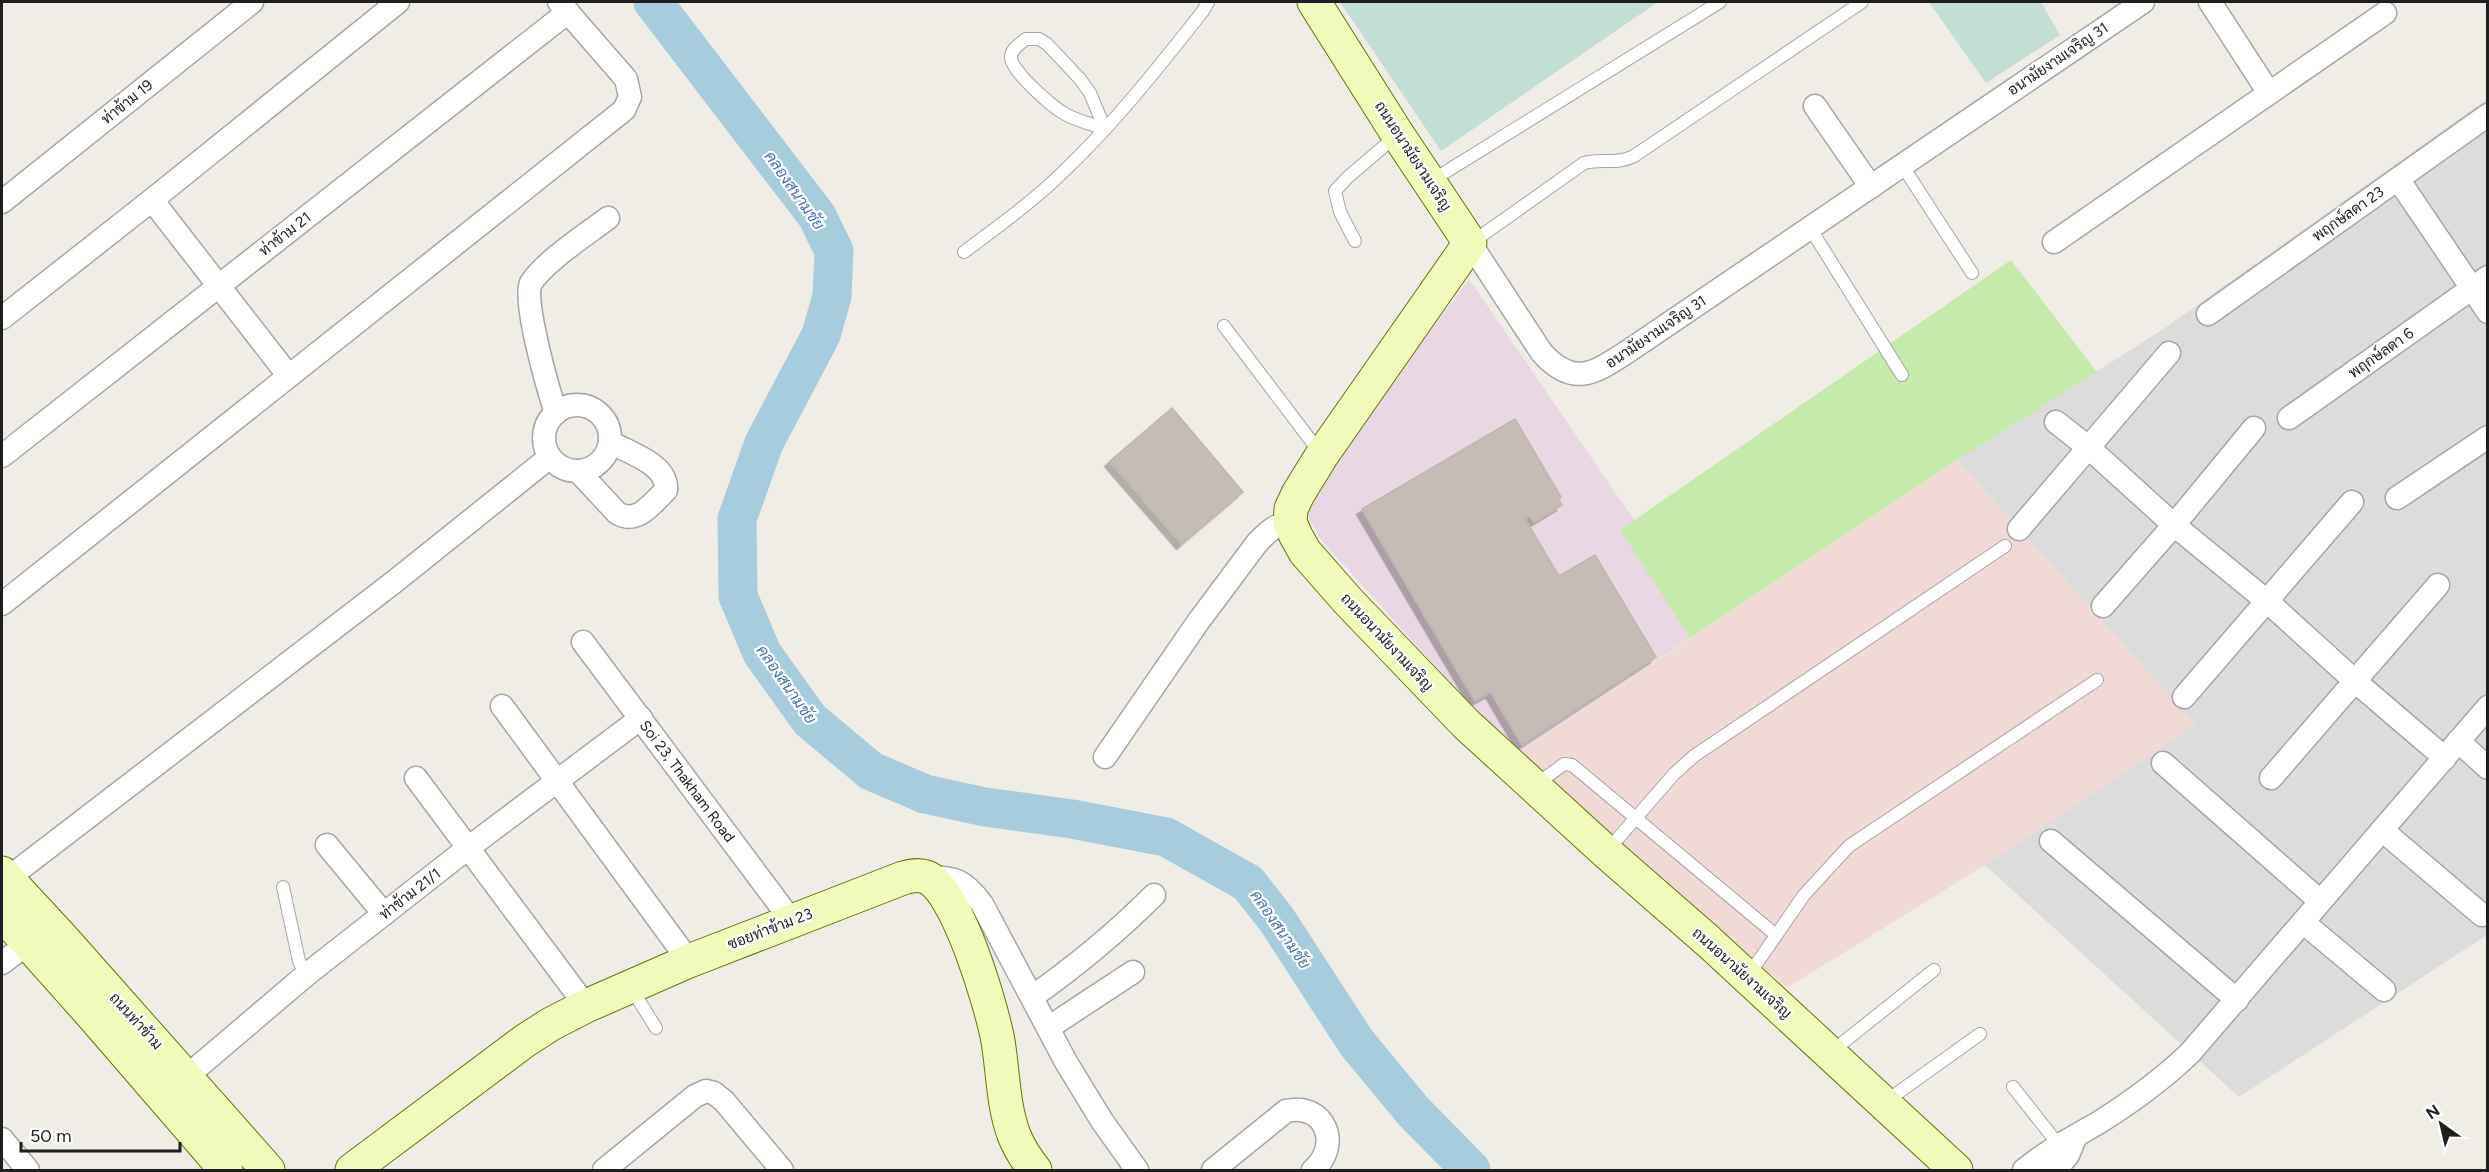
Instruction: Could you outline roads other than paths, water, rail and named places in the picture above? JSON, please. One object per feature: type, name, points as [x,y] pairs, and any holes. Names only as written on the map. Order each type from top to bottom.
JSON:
[{"type":"street","points":[[2,318],[153,200],[398,2]]},
{"type":"street","name":"ถนนอนามัยงามเจริญ","points":[[1314,2],[1470,243]]},
{"type":"street","name":"อนามัยงามเจริญ 31","points":[[1470,243],[1542,353],[1553,366],[1568,374],[1584,375],[1604,367],[1630,350],[2143,2]]},
{"type":"street","points":[[2210,2],[2269,93]]},
{"type":"street","name":"ท่าข้าม 19","points":[[2,202],[241,5]]},
{"type":"street","points":[[2,604],[624,110],[630,97],[626,79],[564,7]]},
{"type":"street","name":"ท่าข้าม 21","points":[[2,456],[218,286],[564,7]]},
{"type":"street","points":[[2054,242],[2385,13]]},
{"type":"street","points":[[1815,106],[1871,187]]},
{"type":"street","name":"พฤกษ์ลดา 23","points":[[2208,314],[2487,115]]},
{"type":"street","points":[[2398,178],[2480,283],[2487,312]]},
{"type":"street","points":[[153,200],[288,375]]},
{"type":"street","points":[[556,413],[537,345],[528,296],[529,286],[554,261],[608,218]]},
{"type":"street","points":[[1105,757],[1198,622],[1257,543],[1267,532],[1290,522],[1291,509],[1298,494],[1322,455],[1470,243]]},
{"type":"street","name":"พฤกษ์ลดา 6","points":[[2289,418],[2480,283]]},
{"type":"street","points":[[2012,537],[2169,353]]},
{"type":"street","points":[[588,406],[605,421],[610,431],[610,442],[607,451],[596,465],[578,471],[562,467],[550,457],[544,439],[545,429],[556,413],[565,407],[588,406]]},
{"type":"street","points":[[2056,422],[2089,448],[2174,525],[2268,602],[2356,682],[2452,749],[2487,768]]},
{"type":"street","points":[[2103,606],[2254,428]]},
{"type":"street","points":[[2397,498],[2487,437]]},
{"type":"street","points":[[578,471],[617,513],[625,518],[632,518],[644,512],[666,490],[665,478],[653,465],[610,442]]},
{"type":"street","points":[[4,876],[394,582],[550,457]]},
{"type":"street","points":[[2184,698],[2352,502]]},
{"type":"street","name":"ถนนอนามัยงามเจริญ","points":[[1290,522],[1305,552],[1420,678],[1533,787],[1747,976],[1956,1170]]},
{"type":"street","points":[[2271,778],[2438,585]]},
{"type":"street","name":"Soi 23, Thakham Road","points":[[583,642],[791,920]]},
{"type":"street","points":[[502,706],[689,961]]},
{"type":"street","points":[[2024,1170],[2064,1151],[2180,1063],[2304,922],[2487,707]]},
{"type":"street","name":"ท่าข้าม 21/1","points":[[186,1077],[306,975],[468,848],[640,718]]},
{"type":"street","points":[[2163,763],[2320,901]]},
{"type":"street","points":[[416,778],[586,1006]]},
{"type":"street","points":[[2382,830],[2481,915]]},
{"type":"street","points":[[2051,842],[2237,999]]},
{"type":"street","points":[[327,845],[384,914]]},
{"type":"street","name":"ถนนท่าข้าม","points":[[4,876],[268,1170]]},
{"type":"street","points":[[927,877],[958,880],[971,889],[982,904],[1048,1028],[1102,1121],[1137,1170]]},
{"type":"street","points":[[927,877],[944,892],[977,968],[993,1019],[1007,1107],[1014,1135],[1035,1170]]},
{"type":"street","name":"ซอยท่าข้าม 23","points":[[352,1170],[526,1040],[586,1006],[791,920],[903,878],[927,877]]},
{"type":"street","points":[[1032,997],[1119,930],[1154,895]]},
{"type":"street","points":[[2304,922],[2384,990]]},
{"type":"street","name":"ถนนท่าข้าม","points":[[9,937],[93,1016],[226,1170]]},
{"type":"street","points":[[1048,1028],[1133,972]]},
{"type":"street","points":[[613,1168],[695,1096],[706,1091],[714,1093],[724,1101],[782,1170]]},
{"type":"street","points":[[1213,1170],[1286,1111],[1299,1108],[1312,1112],[1328,1135],[1328,1151],[1321,1163],[1313,1170]]},
{"type":"street","points":[[2,1139],[28,1170]]},
{"type":"lane","points":[[964,252],[1060,176],[1105,129],[1157,68],[1203,12],[1208,2]]},
{"type":"lane","points":[[1430,182],[1720,2]]},
{"type":"lane","points":[[1470,243],[1584,163],[1597,160],[1614,163],[1634,156],[1862,2]]},
{"type":"lane","points":[[1026,39],[1039,39],[1047,44],[1090,93],[1105,129],[1068,116],[1056,108],[1012,63],[1011,55],[1016,47],[1026,39]]},
{"type":"lane","points":[[1355,241],[1340,212],[1335,192],[1348,177],[1398,135]]},
{"type":"lane","points":[[1902,165],[1972,273]]},
{"type":"lane","points":[[1810,228],[1902,375]]},
{"type":"lane","points":[[1224,326],[1322,455]]},
{"type":"lane","points":[[1606,852],[1674,774],[1694,756],[2012,537]]},
{"type":"lane","points":[[1747,976],[1804,895],[1849,846],[2097,680]]},
{"type":"lane","points":[[1533,787],[1564,764],[1572,765],[1776,935]]},
{"type":"lane","points":[[284,887],[297,954],[306,975]]},
{"type":"lane","points":[[1830,1053],[1934,970]]},
{"type":"lane","points":[[630,987],[656,1028]]},
{"type":"lane","points":[[1884,1102],[1980,1034]]},
{"type":"lane","points":[[2013,1087],[2064,1151]]},
{"type":"waterway","name":"คลองสนามชัย","points":[[653,2],[817,216],[834,251],[832,296],[821,335],[764,443],[737,519],[738,596],[762,653],[810,720],[871,771],[925,794],[985,807],[1072,819],[1166,837],[1248,883],[1277,920],[1356,1042],[1413,1111],[1471,1170]]}]
